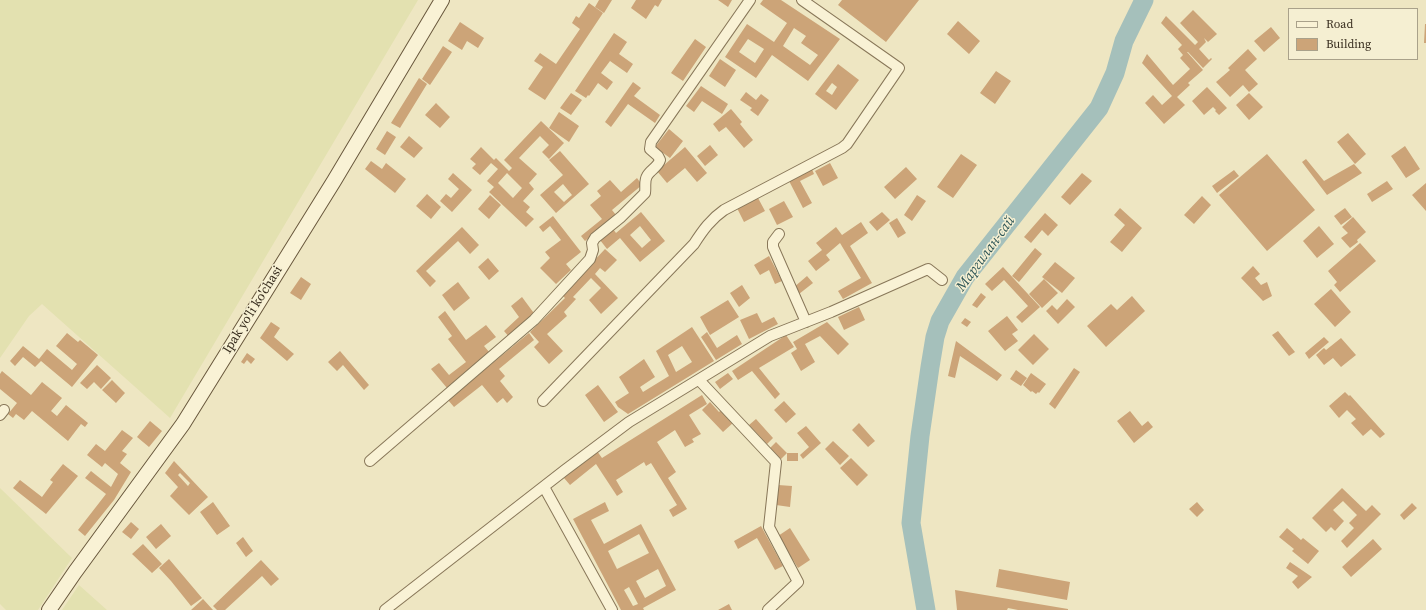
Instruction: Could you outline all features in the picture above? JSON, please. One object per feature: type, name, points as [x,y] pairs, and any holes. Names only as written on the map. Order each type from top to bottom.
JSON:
[{"type":"main road","name":"Ipak yo'li ko'chasi","points":[[49,610],[183,424],[334,181],[442,0]]},
{"type":"street","points":[[370,461],[534,320],[590,259],[593,250],[592,243],[595,238],[621,217],[645,193],[645,181],[648,175],[659,164],[660,160],[658,156],[650,149],[651,142],[750,0]]},
{"type":"street","points":[[543,401],[694,244],[704,228],[714,217],[724,210],[847,144],[899,68],[802,0]]},
{"type":"street","points":[[779,234],[773,242],[773,247],[806,322]]},
{"type":"street","points":[[385,610],[629,422],[770,336],[838,309],[928,269],[942,280]]},
{"type":"street","points":[[699,380],[776,462],[769,527],[798,582],[768,610]]},
{"type":"street","points":[[544,487],[612,610]]},
{"type":"shaded area","points":[[0,0],[418,0],[170,418],[42,304],[29,316],[0,358]]},
{"type":"shaded area","points":[[0,488],[72,558],[38,610],[6,610],[0,604]]},
{"type":"shaded area","points":[[79,585],[107,610],[62,610]]},
{"type":"building","points":[[599,0],[612,0],[604,13],[595,7]]},
{"type":"building","points":[[636,0],[662,0],[658,7],[655,5],[646,19],[631,8]]},
{"type":"building","points":[[718,0],[732,0],[728,7]]},
{"type":"building","points":[[763,0],[781,0],[840,39],[808,81],[772,55],[756,78],[725,57],[747,24],[774,42],[787,23],[760,4]],"holes":[[[794,28],[806,36],[801,43],[818,55],[810,65],[783,46]],[[748,39],[764,49],[755,63],[739,52]]]},
{"type":"building","points":[[842,0],[919,0],[886,42],[838,5]]},
{"type":"building","points":[[589,3],[603,13],[545,100],[528,89],[543,67],[534,61],[540,53],[556,64],[580,29],[572,23],[576,16],[579,18]]},
{"type":"building","points":[[1193,10],[1217,34],[1208,42],[1204,38],[1206,42],[1199,49],[1209,60],[1211,58],[1212,59],[1203,68],[1187,52],[1203,70],[1188,83],[1190,85],[1177,97],[1185,105],[1164,124],[1145,103],[1153,95],[1162,105],[1172,96],[1142,63],[1147,54],[1173,85],[1190,69],[1180,58],[1183,55],[1178,49],[1182,45],[1161,23],[1166,16],[1195,45],[1198,42],[1180,23]]},
{"type":"building","points":[[958,21],[980,41],[969,54],[947,34]]},
{"type":"building","points":[[460,22],[484,38],[478,48],[467,41],[462,50],[448,41]]},
{"type":"building","points":[[1425,24],[1426,43],[1424,43]]},
{"type":"building","points":[[1271,27],[1280,38],[1264,52],[1254,41]]},
{"type":"building","points":[[614,33],[627,42],[619,54],[633,64],[627,73],[610,61],[601,73],[613,82],[607,90],[598,83],[586,98],[575,91]]},
{"type":"building","points":[[695,39],[706,47],[683,81],[671,73]]},
{"type":"building","points":[[443,46],[452,52],[430,85],[422,79]]},
{"type":"building","points":[[1248,49],[1257,59],[1245,70],[1258,84],[1249,92],[1243,85],[1230,97],[1216,82],[1230,70],[1228,68]]},
{"type":"building","points":[[720,59],[736,70],[725,87],[709,76]]},
{"type":"building","points":[[838,64],[859,80],[836,110],[815,94]],"holes":[[[832,83],[837,87],[832,95],[826,91]]]},
{"type":"building","points":[[996,71],[1011,81],[995,104],[980,93]]},
{"type":"building","points":[[419,78],[427,84],[400,128],[391,123]]},
{"type":"building","points":[[633,82],[641,88],[634,96],[660,115],[655,123],[628,104],[611,127],[605,122]]},
{"type":"building","points":[[701,86],[728,104],[722,114],[702,101],[694,112],[686,106]]},
{"type":"building","points":[[1207,87],[1227,108],[1219,115],[1213,107],[1204,115],[1192,101]]},
{"type":"building","points":[[746,92],[756,100],[761,94],[769,100],[758,116],[750,110],[752,108],[740,100]]},
{"type":"building","points":[[571,93],[582,100],[571,115],[560,108]]},
{"type":"building","points":[[1249,93],[1263,107],[1249,120],[1236,105]]},
{"type":"building","points":[[436,103],[450,117],[440,128],[425,115]]},
{"type":"building","points":[[731,109],[742,122],[740,124],[753,140],[744,148],[726,127],[719,132],[713,124]]},
{"type":"building","points":[[559,112],[579,126],[569,142],[549,128]]},
{"type":"building","points":[[541,121],[564,143],[549,159],[542,152],[549,145],[540,136],[519,158],[537,174],[529,183],[534,189],[523,201],[530,207],[526,212],[534,219],[526,227],[489,192],[494,187],[487,181],[498,169],[491,163],[480,175],[472,168],[476,164],[470,159],[481,147],[494,160],[496,158],[509,171],[512,168],[504,160]],"holes":[[[507,173],[522,188],[513,198],[498,183]]]},
{"type":"building","points":[[669,129],[683,141],[670,158],[655,147]]},
{"type":"building","points":[[387,131],[396,137],[385,155],[376,149]]},
{"type":"building","points":[[1348,133],[1366,154],[1355,164],[1337,142]]},
{"type":"building","points":[[409,136],[423,148],[414,158],[400,147]]},
{"type":"building","points":[[710,145],[718,155],[705,166],[697,156]]},
{"type":"building","points":[[1405,146],[1420,169],[1406,178],[1391,156]]},
{"type":"building","points":[[685,147],[707,173],[697,182],[685,168],[667,183],[657,171]]},
{"type":"building","points":[[560,151],[589,184],[556,213],[540,195],[563,175],[549,160]],"holes":[[[563,184],[572,195],[564,202],[554,192]]]},
{"type":"building","points":[[961,154],[977,165],[953,198],[937,187]]},
{"type":"building","points":[[1267,154],[1315,210],[1267,251],[1219,195]]},
{"type":"building","points":[[1306,159],[1324,181],[1354,164],[1362,173],[1327,195],[1302,162]]},
{"type":"building","points":[[371,161],[382,169],[386,163],[406,179],[395,193],[365,169]]},
{"type":"building","points":[[830,163],[838,178],[823,186],[815,171]]},
{"type":"building","points":[[811,167],[814,174],[800,181],[812,203],[803,208],[788,179]]},
{"type":"building","points":[[906,167],[917,179],[895,199],[884,187]]},
{"type":"building","points":[[1234,170],[1239,176],[1217,193],[1212,186]]},
{"type":"building","points":[[453,173],[472,190],[452,212],[440,201],[446,194],[451,198],[459,189],[448,179]]},
{"type":"building","points":[[1082,173],[1092,181],[1070,205],[1061,197]]},
{"type":"building","points":[[637,178],[642,185],[612,210],[616,215],[585,241],[581,236],[602,219],[590,205],[601,196],[597,191],[610,180],[621,192]]},
{"type":"building","points":[[1387,181],[1393,189],[1372,202],[1367,194]]},
{"type":"building","points":[[1426,183],[1426,211],[1412,195]]},
{"type":"building","points":[[427,194],[441,207],[431,219],[416,206]]},
{"type":"building","points":[[490,195],[501,205],[489,219],[478,209]]},
{"type":"building","points":[[917,195],[926,201],[912,221],[904,215]]},
{"type":"building","points":[[1202,196],[1211,205],[1194,224],[1184,215]]},
{"type":"building","points":[[758,198],[765,211],[744,222],[737,208]]},
{"type":"building","points":[[784,201],[793,217],[777,225],[769,209]]},
{"type":"building","points":[[1120,208],[1142,228],[1122,252],[1110,242],[1125,225],[1114,215]]},
{"type":"building","points":[[1345,208],[1352,217],[1341,225],[1334,216]]},
{"type":"building","points":[[641,212],[665,241],[640,262],[620,238],[607,249],[600,240],[613,229],[616,233]],"holes":[[[640,226],[651,240],[642,248],[630,235]]]},
{"type":"building","points":[[882,212],[890,220],[877,231],[869,222]]},
{"type":"building","points":[[1045,213],[1058,225],[1048,236],[1042,230],[1031,243],[1024,237]]},
{"type":"building","points":[[553,216],[581,252],[566,264],[571,270],[556,284],[540,268],[550,258],[545,252],[561,240],[550,226],[543,232],[539,227]]},
{"type":"building","points":[[1353,217],[1366,232],[1357,240],[1358,242],[1350,248],[1341,238],[1348,233],[1342,227]]},
{"type":"building","points":[[897,218],[906,233],[898,238],[889,223]]},
{"type":"building","points":[[861,222],[868,233],[850,246],[872,283],[843,299],[838,291],[861,278],[840,243],[826,255],[830,260],[816,271],[808,261],[822,250],[816,243],[836,227],[842,235]]},
{"type":"building","points":[[1319,226],[1334,244],[1317,258],[1303,241]]},
{"type":"building","points":[[462,227],[479,245],[470,254],[458,241],[426,271],[436,281],[430,287],[416,271]]},
{"type":"building","points":[[1360,243],[1376,261],[1340,292],[1334,285],[1337,282],[1328,271]]},
{"type":"building","points":[[1035,248],[1042,254],[1019,282],[1012,276]]},
{"type":"building","points":[[605,249],[617,260],[605,272],[600,268],[595,274],[618,298],[601,314],[589,300],[601,288],[591,278],[573,297],[576,299],[564,312],[567,316],[547,334],[563,351],[549,364],[534,347],[539,342],[530,332],[565,298],[562,295]]},
{"type":"building","points":[[769,256],[782,281],[775,284],[769,270],[760,275],[754,265]]},
{"type":"building","points":[[488,258],[499,271],[489,280],[478,267]]},
{"type":"building","points":[[1055,262],[1075,278],[1062,293],[1042,277]]},
{"type":"building","points":[[1253,266],[1260,274],[1255,278],[1261,285],[1267,282],[1272,296],[1263,301],[1241,278]]},
{"type":"building","points":[[1003,267],[1040,307],[1022,323],[1016,317],[1028,306],[1004,280],[992,291],[985,284]]},
{"type":"building","points":[[807,276],[813,283],[799,294],[793,288]]},
{"type":"building","points":[[301,277],[311,284],[301,300],[290,293]]},
{"type":"building","points":[[1044,279],[1058,293],[1042,308],[1029,294]]},
{"type":"building","points":[[458,282],[470,298],[454,311],[442,295]]},
{"type":"building","points":[[742,285],[750,298],[739,307],[730,293]]},
{"type":"building","points":[[1331,289],[1351,312],[1335,327],[1314,304]]},
{"type":"building","points":[[981,293],[986,297],[977,308],[972,305]]},
{"type":"building","points":[[1132,296],[1145,311],[1106,347],[1087,326],[1111,304],[1117,310]]},
{"type":"building","points":[[522,297],[536,316],[510,338],[504,331],[519,317],[511,306]]},
{"type":"building","points":[[1067,299],[1075,307],[1058,324],[1046,311],[1052,305],[1057,310]]},
{"type":"building","points":[[728,300],[739,317],[710,335],[700,317]]},
{"type":"building","points":[[859,307],[865,320],[844,330],[838,317]]},
{"type":"building","points":[[445,311],[466,340],[486,325],[496,337],[484,346],[490,353],[447,388],[431,369],[439,363],[449,375],[466,362],[448,339],[452,336],[438,317]]},
{"type":"building","points":[[757,313],[762,323],[774,317],[778,324],[749,339],[740,320]]},
{"type":"building","points":[[1007,316],[1018,330],[1012,334],[1018,341],[1005,351],[988,331]]},
{"type":"building","points":[[965,318],[971,322],[967,327],[961,323]]},
{"type":"building","points":[[271,322],[280,328],[274,337],[294,354],[287,361],[260,338]]},
{"type":"building","points":[[827,322],[849,344],[838,355],[820,336],[805,344],[815,362],[801,371],[791,353],[797,349],[793,342]]},
{"type":"building","points":[[692,327],[714,361],[628,414],[618,407],[615,402],[629,393],[619,377],[644,359],[655,377],[640,387],[643,392],[669,376],[656,351]],"holes":[[[682,346],[692,362],[676,372],[668,355]]]},
{"type":"building","points":[[1278,331],[1295,352],[1289,356],[1272,335]]},
{"type":"building","points":[[707,332],[717,348],[737,335],[742,344],[716,360],[701,337]]},
{"type":"building","points":[[67,333],[78,342],[80,340],[98,355],[72,387],[41,361],[35,367],[23,357],[15,366],[10,361],[23,346],[39,359],[47,349],[72,370],[77,364],[56,346]]},
{"type":"building","points":[[529,333],[534,340],[499,369],[505,376],[500,381],[513,397],[507,403],[503,398],[497,403],[482,385],[454,407],[448,400]]},
{"type":"building","points":[[1034,334],[1049,349],[1033,365],[1018,350]]},
{"type":"building","points":[[786,335],[794,347],[759,368],[780,394],[775,399],[752,371],[738,380],[732,371]]},
{"type":"building","points":[[1324,337],[1329,342],[1309,359],[1305,353]]},
{"type":"building","points":[[1341,338],[1356,355],[1341,367],[1333,358],[1324,365],[1316,355],[1324,348],[1326,350]]},
{"type":"building","points":[[956,341],[1002,375],[997,381],[960,356],[955,378],[948,376]]},
{"type":"building","points":[[340,351],[369,385],[364,390],[343,365],[337,371],[328,362]]},
{"type":"building","points":[[247,353],[255,359],[251,364],[247,360],[244,364],[241,362]]},
{"type":"building","points":[[97,365],[111,378],[101,389],[94,382],[87,389],[80,383]]},
{"type":"building","points":[[1074,368],[1080,372],[1055,409],[1049,404]]},
{"type":"building","points":[[1016,370],[1027,378],[1021,386],[1010,379]]},
{"type":"building","points":[[2,371],[31,395],[42,382],[62,398],[51,411],[57,416],[66,405],[88,423],[85,427],[81,424],[68,441],[32,411],[24,420],[16,414],[13,418],[8,414],[17,403],[0,389],[0,374]]},
{"type":"building","points":[[728,373],[733,379],[720,389],[715,382]]},
{"type":"building","points":[[1031,373],[1046,384],[1039,393],[1038,392],[1036,394],[1032,391],[1031,392],[1023,385]]},
{"type":"building","points":[[112,380],[125,393],[116,403],[102,390]]},
{"type":"building","points":[[598,385],[618,412],[604,422],[585,395]]},
{"type":"building","points":[[1345,392],[1349,396],[1350,395],[1385,434],[1380,438],[1371,429],[1363,436],[1351,423],[1356,419],[1347,410],[1339,418],[1329,406]]},
{"type":"building","points":[[702,395],[707,404],[689,415],[701,434],[692,439],[694,442],[685,447],[675,430],[657,442],[676,472],[668,478],[687,509],[673,517],[669,510],[677,505],[651,463],[646,466],[644,462],[616,480],[623,492],[617,496],[596,464],[570,485],[564,478],[597,451],[602,458]]},
{"type":"building","points":[[784,401],[796,414],[786,423],[774,410]]},
{"type":"building","points":[[710,402],[719,412],[722,409],[734,422],[723,432],[702,410]]},
{"type":"building","points":[[1130,411],[1142,426],[1148,421],[1153,427],[1134,443],[1117,421]]},
{"type":"building","points":[[756,419],[773,438],[767,444],[749,425]]},
{"type":"building","points":[[150,421],[162,431],[149,447],[137,437]]},
{"type":"building","points":[[859,423],[875,441],[868,447],[852,430]]},
{"type":"building","points":[[806,426],[821,443],[803,459],[800,455],[809,447],[797,433]]},
{"type":"building","points":[[122,430],[133,438],[122,451],[127,454],[120,463],[131,472],[114,500],[85,536],[78,530],[106,494],[85,478],[91,471],[111,487],[118,474],[105,463],[102,467],[87,455],[96,444],[105,451]]},
{"type":"building","points":[[833,441],[849,456],[840,465],[825,449]]},
{"type":"building","points":[[776,442],[787,453],[781,459],[770,448]]},
{"type":"building","points":[[787,453],[798,453],[798,461],[787,461]]},
{"type":"building","points":[[851,458],[868,475],[857,486],[840,468]]},
{"type":"building","points":[[174,461],[208,497],[189,515],[170,496],[178,487],[165,473]],"holes":[[[180,473],[190,483],[188,486],[178,475]]]},
{"type":"building","points":[[63,464],[78,476],[46,514],[13,488],[20,480],[42,497],[53,482],[50,480]]},
{"type":"building","points":[[778,485],[792,486],[790,507],[776,505]]},
{"type":"building","points":[[1342,488],[1366,511],[1372,505],[1381,514],[1347,548],[1341,541],[1354,528],[1349,523],[1357,515],[1343,501],[1333,510],[1344,521],[1335,531],[1331,527],[1326,532],[1312,518]]},
{"type":"building","points":[[213,502],[230,526],[217,535],[200,512]]},
{"type":"building","points":[[605,502],[609,511],[591,520],[604,544],[641,524],[676,590],[643,608],[644,610],[621,610],[573,519]],"holes":[[[639,534],[649,553],[617,569],[608,551]],[[658,569],[666,586],[645,598],[636,581]],[[629,587],[638,604],[633,606],[624,590]]]},
{"type":"building","points":[[1197,502],[1204,510],[1197,517],[1189,509]]},
{"type":"building","points":[[1412,503],[1417,508],[1404,520],[1400,515]]},
{"type":"building","points":[[131,522],[139,529],[131,539],[122,532]]},
{"type":"building","points":[[161,524],[171,536],[156,549],[146,537]]},
{"type":"building","points":[[761,526],[783,566],[775,570],[757,538],[738,549],[734,541]]},
{"type":"building","points":[[790,528],[810,560],[798,568],[778,536]]},
{"type":"building","points":[[1287,528],[1301,540],[1303,538],[1319,551],[1308,564],[1292,551],[1294,549],[1279,537]]},
{"type":"building","points":[[243,537],[253,551],[246,557],[236,543]]},
{"type":"building","points":[[1373,539],[1382,549],[1351,577],[1342,567]]},
{"type":"building","points":[[143,544],[162,564],[152,573],[132,554]]},
{"type":"building","points":[[169,559],[202,598],[191,606],[159,568]]},
{"type":"building","points":[[261,560],[279,579],[271,586],[262,576],[225,610],[217,610],[213,606]]},
{"type":"building","points":[[1290,562],[1312,577],[1298,589],[1292,582],[1298,576],[1286,568]]},
{"type":"building","points":[[999,569],[1070,582],[1067,600],[996,587]]},
{"type":"building","points":[[955,590],[1068,610],[1018,610],[1008,608],[1007,610],[957,610]]},
{"type":"building","points":[[203,599],[213,610],[191,610]]},
{"type":"building","points":[[729,604],[732,610],[718,610]]},
{"type":"waterway","name":"Маргилан-сай","points":[[926,610],[911,523],[920,436],[935,337],[940,321],[965,277],[1099,108],[1115,73],[1124,41],[1144,0]]}]
